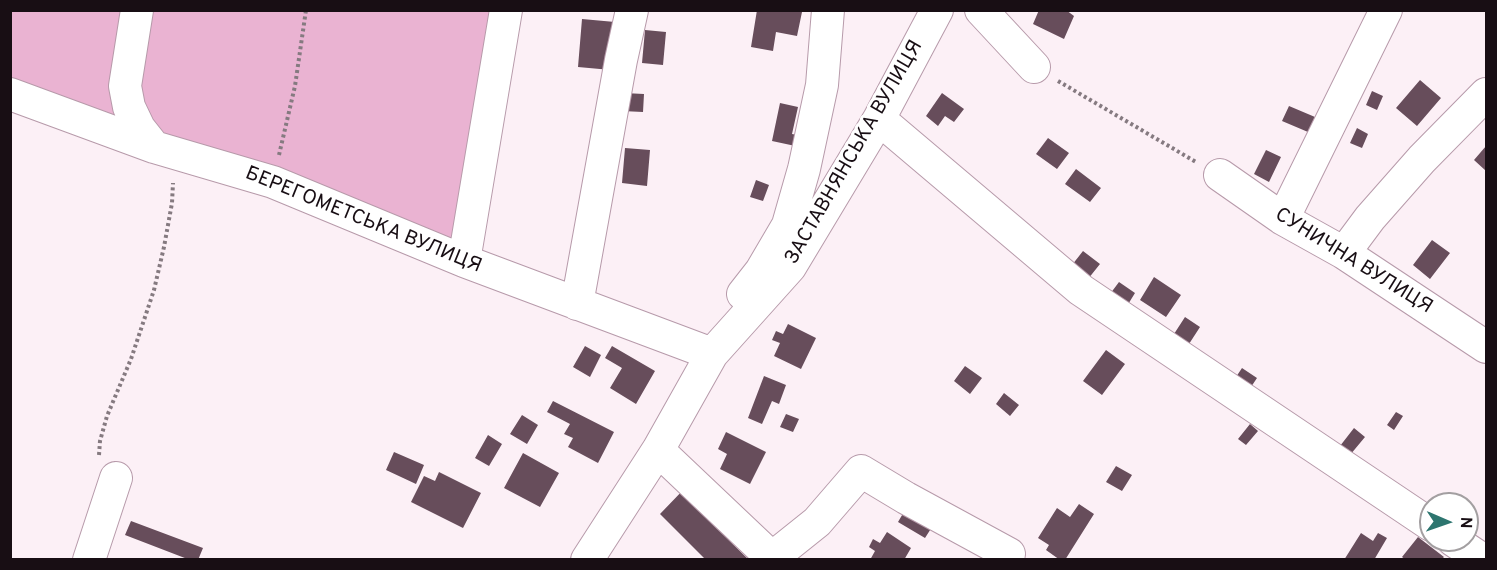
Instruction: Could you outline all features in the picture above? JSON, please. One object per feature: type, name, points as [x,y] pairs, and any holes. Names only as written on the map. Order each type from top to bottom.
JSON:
[{"type":"street","points":[[137,10],[125,86],[129,107],[139,128],[164,149]]},
{"type":"street","points":[[464,261],[506,10]]},
{"type":"street","points":[[577,304],[632,10]]},
{"type":"street","points":[[702,350],[761,271],[788,225],[804,169],[822,85],[828,10]]},
{"type":"street","name":"ЗАСТАВНЯНСЬКА ВУЛИЦЯ","points":[[587,560],[658,450],[702,350],[790,267],[879,119],[937,10]]},
{"type":"street","points":[[981,10],[1034,67]]},
{"type":"street","points":[[1283,219],[1386,10]]},
{"type":"street","name":"БЕРЕГОМЕТСЬКА ВУЛИЦЯ","points":[[10,94],[164,149],[273,182],[464,261],[702,350]]},
{"type":"street","points":[[1344,253],[1370,218],[1422,159],[1486,94]]},
{"type":"street","points":[[879,119],[1081,290],[1419,517]]},
{"type":"street","name":"СУНИЧНА ВУЛИЦЯ","points":[[1220,175],[1283,219],[1344,253],[1486,347]]},
{"type":"street","points":[[658,450],[772,558],[817,522],[861,471],[1009,554]]},
{"type":"street","points":[[89,560],[116,478]]},
{"type":"path","points":[[273,182],[295,86],[306,10]]},
{"type":"path","points":[[1034,67],[1220,175]]},
{"type":"path","points":[[116,478],[99,461],[100,441],[107,416],[131,359],[154,290],[164,247],[172,203],[164,149]]},
{"type":"shaded area","points":[[10,11],[499,11],[461,257],[11,89]]},
{"type":"building","points":[[757,10],[802,12],[797,36],[776,32],[773,51],[751,47]]},
{"type":"building","points":[[1039,10],[1066,10],[1074,16],[1064,39],[1033,24]]},
{"type":"building","points":[[582,19],[615,22],[611,70],[578,67]]},
{"type":"building","points":[[645,30],[666,32],[663,65],[642,63]]},
{"type":"building","points":[[1420,80],[1441,98],[1417,126],[1396,108]]},
{"type":"building","points":[[1372,91],[1383,96],[1377,110],[1366,105]]},
{"type":"building","points":[[624,93],[644,94],[643,112],[622,111]]},
{"type":"building","points":[[942,93],[964,109],[954,122],[945,116],[938,126],[926,116]]},
{"type":"building","points":[[780,103],[798,107],[792,134],[802,136],[800,147],[772,141]]},
{"type":"building","points":[[1289,106],[1315,117],[1308,132],[1282,121]]},
{"type":"building","points":[[1357,128],[1368,134],[1362,148],[1350,143]]},
{"type":"building","points":[[1048,138],[1069,153],[1057,169],[1036,154]]},
{"type":"building","points":[[1486,146],[1486,171],[1474,160]]},
{"type":"building","points":[[625,148],[650,150],[647,186],[622,183]]},
{"type":"building","points":[[1266,150],[1281,157],[1269,182],[1254,174]]},
{"type":"building","points":[[1076,169],[1101,188],[1090,202],[1065,184]]},
{"type":"building","points":[[756,180],[769,185],[763,201],[750,197]]},
{"type":"building","points":[[1432,240],[1450,253],[1430,279],[1413,265]]},
{"type":"building","points":[[1083,251],[1100,264],[1088,279],[1072,265]]},
{"type":"building","points":[[1154,277],[1181,295],[1166,317],[1140,300]]},
{"type":"building","points":[[1119,282],[1135,293],[1127,306],[1110,294]]},
{"type":"building","points":[[1185,317],[1200,327],[1189,344],[1174,334]]},
{"type":"building","points":[[788,324],[816,338],[801,369],[774,356],[780,343],[772,340],[776,331],[783,334]]},
{"type":"building","points":[[585,346],[601,355],[590,377],[573,367]]},
{"type":"building","points":[[612,346],[655,371],[636,404],[610,388],[622,368],[605,358]]},
{"type":"building","points":[[1106,350],[1125,364],[1102,395],[1083,381]]},
{"type":"building","points":[[965,366],[982,378],[970,394],[954,381]]},
{"type":"building","points":[[1242,368],[1257,378],[1249,390],[1234,380]]},
{"type":"building","points":[[764,376],[786,385],[779,404],[772,401],[762,424],[748,418]]},
{"type":"building","points":[[1004,393],[1019,405],[1010,416],[996,404]]},
{"type":"building","points":[[553,401],[614,432],[598,463],[568,447],[573,438],[564,434],[570,424],[547,412]]},
{"type":"building","points":[[1396,412],[1403,416],[1394,430],[1387,425]]},
{"type":"building","points":[[786,414],[799,419],[793,432],[780,427]]},
{"type":"building","points":[[522,415],[538,425],[527,444],[510,434]]},
{"type":"building","points":[[1250,424],[1258,431],[1246,445],[1238,439]]},
{"type":"building","points":[[1354,428],[1365,437],[1350,455],[1340,446]]},
{"type":"building","points":[[726,432],[766,452],[750,484],[720,469],[727,454],[718,449]]},
{"type":"building","points":[[488,435],[502,444],[489,466],[475,458]]},
{"type":"building","points":[[394,452],[424,465],[416,484],[386,470]]},
{"type":"building","points":[[523,453],[559,473],[540,507],[504,488]]},
{"type":"building","points":[[1116,466],[1132,475],[1122,491],[1106,482]]},
{"type":"building","points":[[439,472],[481,493],[463,528],[411,502],[424,476],[435,481]]},
{"type":"building","points":[[686,487],[703,503],[697,509],[749,560],[706,560],[660,514]]},
{"type":"building","points":[[1079,504],[1094,514],[1065,560],[1060,560],[1046,550],[1049,545],[1038,538],[1057,508],[1070,517]]},
{"type":"building","points":[[905,510],[932,527],[925,538],[898,522]]},
{"type":"building","points":[[131,521],[203,548],[198,560],[190,560],[125,535]]},
{"type":"building","points":[[887,532],[911,548],[904,560],[870,560],[875,551],[869,547],[873,539],[880,543]]},
{"type":"building","points":[[1361,533],[1373,541],[1378,533],[1387,538],[1374,560],[1344,560]]},
{"type":"building","points":[[1418,537],[1419,552],[1438,552],[1444,557],[1441,560],[1406,560],[1402,557]]}]
